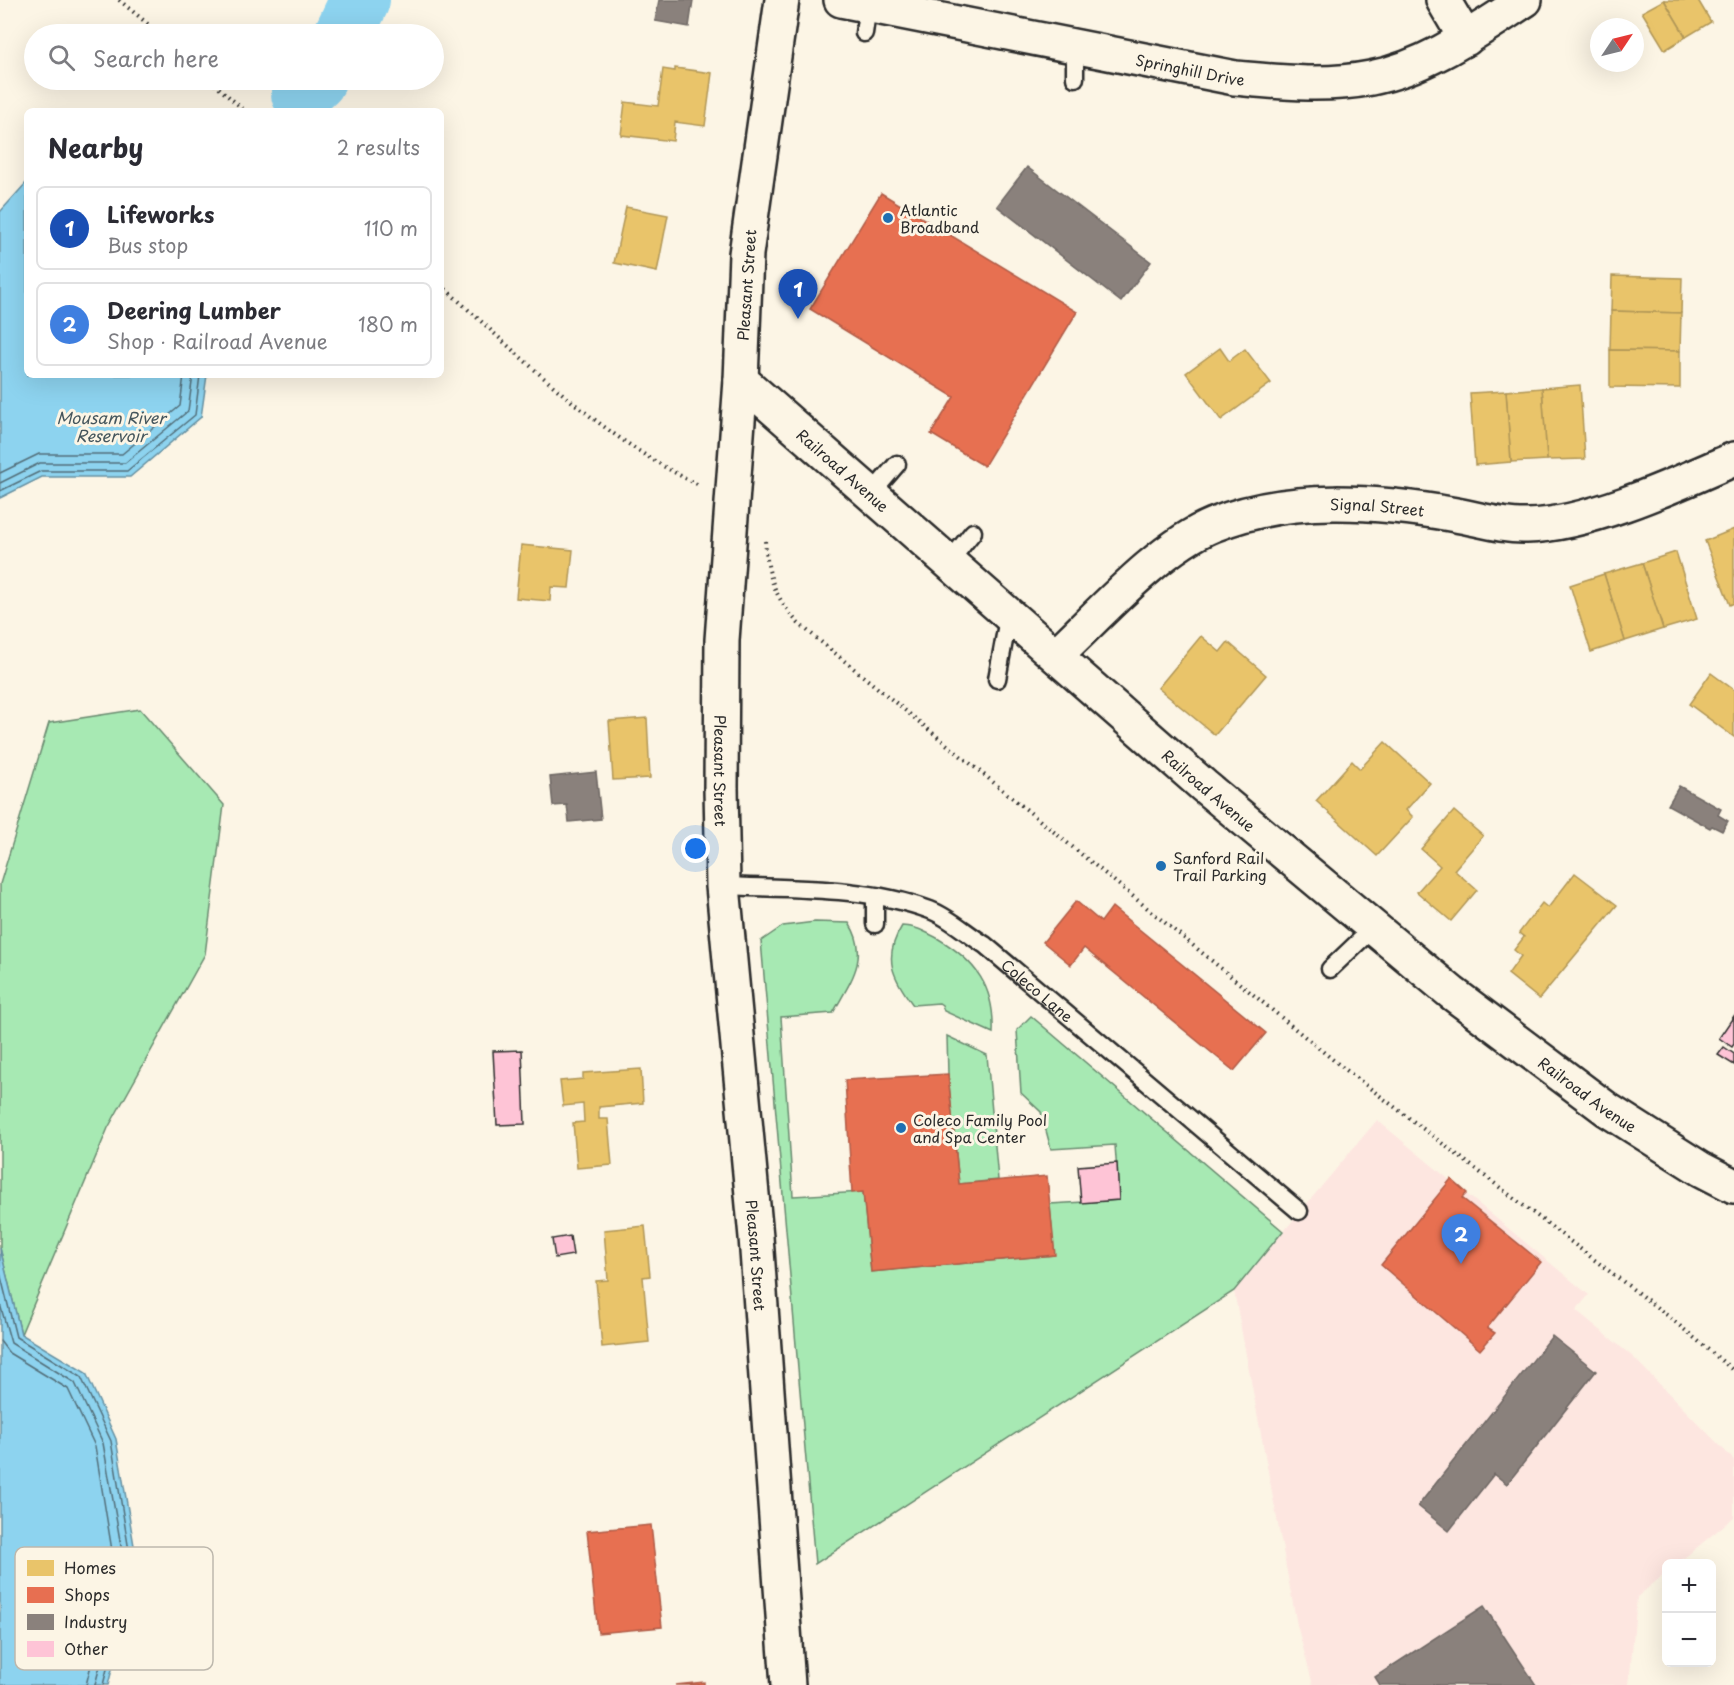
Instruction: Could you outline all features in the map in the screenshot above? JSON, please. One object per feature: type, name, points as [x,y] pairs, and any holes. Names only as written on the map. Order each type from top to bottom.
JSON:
[{"type":"street","name":"Pleasant Street","points":[[782,0],[746,254],[741,380],[722,640],[723,886],[756,1237],[788,1685]]},
{"type":"street","points":[[1443,0],[1466,39]]},
{"type":"street","name":"Springhill Drive","points":[[858,13],[1075,62],[1301,84],[1370,78],[1409,68],[1466,39],[1525,0]]},
{"type":"street","name":"Railroad Avenue","points":[[741,380],[1204,786],[1452,993],[1608,1110],[1701,1169],[1734,1186]]},
{"type":"street","name":"Signal Street","points":[[1056,655],[1152,566],[1183,543],[1213,525],[1249,514],[1299,505],[1355,502],[1456,515],[1524,527],[1548,525],[1576,519],[1679,484],[1734,459]]},
{"type":"lane","points":[[871,494],[897,464]]},
{"type":"lane","points":[[949,562],[973,532]]},
{"type":"lane","points":[[997,679],[1009,614]]},
{"type":"lane","name":"Coleco Lane","points":[[723,886],[830,891],[898,901],[932,911],[984,945],[1299,1211]]},
{"type":"lane","points":[[875,897],[875,924]]},
{"type":"lane","points":[[1330,969],[1373,928]]},
{"type":"path","points":[[119,0],[148,24]]},
{"type":"path","points":[[221,90],[242,108]]},
{"type":"path","points":[[444,288],[597,424]]},
{"type":"path","points":[[798,624],[1337,1063],[1668,1316],[1734,1371]]},
{"type":"shaded area","points":[[1377,1120],[1589,1295],[1576,1310],[1633,1357],[1734,1460],[1734,1517],[1683,1559],[1662,1559],[1662,1576],[1637,1597],[1629,1685],[1313,1685],[1297,1625],[1234,1291]]},
{"type":"green space","points":[[140,709],[224,805],[205,954],[108,1128],[21,1334],[0,1248],[0,884],[49,723]]},
{"type":"green space","points":[[815,922],[849,923],[855,935],[858,958],[851,980],[833,1013],[781,1017],[793,1196],[863,1192],[871,1272],[1054,1255],[1050,1204],[1119,1200],[1115,1145],[1051,1149],[1041,1112],[1021,1093],[1017,1030],[1031,1016],[1283,1231],[1234,1291],[815,1564],[761,941],[783,926]]},
{"type":"green space","points":[[902,926],[916,928],[937,938],[972,966],[980,977],[991,1002],[993,1033],[944,1011],[939,1003],[913,1005],[895,977],[892,967],[892,948]]},
{"type":"green space","points":[[947,1036],[987,1055],[998,1180],[959,1184],[948,1074]]},
{"type":"water","name":"Mousam River Reservoir","points":[[24,185],[24,378],[207,378],[201,417],[130,477],[42,477],[0,498],[0,212]]},
{"type":"water","points":[[0,1248],[21,1334],[86,1373],[116,1439],[134,1547],[15,1547],[15,1670],[112,1670],[108,1685],[0,1685]]},
{"type":"building: Homes","points":[[1664,0],[1698,0],[1711,22],[1686,37]]},
{"type":"building: Homes","points":[[1664,0],[1686,37],[1665,50],[1642,12]]},
{"type":"building: Homes","points":[[675,68],[712,73],[705,126],[675,122],[673,141],[621,135],[625,102],[658,106],[663,69],[675,71]]},
{"type":"building: Homes","points":[[626,207],[668,215],[657,272],[614,263]]},
{"type":"building: Homes","points":[[1612,276],[1682,278],[1681,313],[1611,311]]},
{"type":"building: Homes","points":[[1611,311],[1681,313],[1680,351],[1610,350]]},
{"type":"building: Homes","points":[[1220,348],[1229,361],[1245,349],[1271,383],[1221,420],[1186,373]]},
{"type":"building: Homes","points":[[1610,350],[1680,351],[1680,388],[1610,387]]},
{"type":"building: Homes","points":[[1580,385],[1585,459],[1547,460],[1542,388]]},
{"type":"building: Homes","points":[[1542,388],[1547,460],[1511,462],[1506,391]]},
{"type":"building: Homes","points":[[1506,391],[1511,462],[1475,465],[1470,393]]},
{"type":"building: Homes","points":[[1734,529],[1734,603],[1730,605],[1705,541]]},
{"type":"building: Homes","points":[[521,545],[573,550],[569,588],[551,587],[550,601],[516,598]]},
{"type":"building: Homes","points":[[1676,552],[1697,619],[1663,629],[1642,563]]},
{"type":"building: Homes","points":[[1642,563],[1663,629],[1625,641],[1604,574]]},
{"type":"building: Homes","points":[[1604,574],[1625,641],[1591,652],[1570,585]]},
{"type":"building: Homes","points":[[1201,636],[1220,652],[1228,642],[1266,675],[1215,735],[1158,688]]},
{"type":"building: Homes","points":[[1711,673],[1734,690],[1734,737],[1689,704]]},
{"type":"building: Homes","points":[[647,718],[650,778],[613,780],[609,721]]},
{"type":"building: Homes","points":[[1385,742],[1430,783],[1406,810],[1413,817],[1377,856],[1316,801],[1352,761],[1360,769]]},
{"type":"building: Homes","points":[[1454,811],[1483,836],[1454,870],[1477,890],[1451,921],[1417,892],[1440,866],[1421,849]]},
{"type":"building: Homes","points":[[1575,873],[1617,905],[1539,999],[1508,974],[1521,956],[1514,950],[1524,937],[1519,933],[1542,903],[1548,908]]},
{"type":"building: Homes","points":[[641,1069],[643,1103],[599,1107],[599,1119],[608,1119],[612,1165],[577,1168],[573,1123],[584,1122],[583,1104],[563,1106],[560,1081],[583,1079],[583,1073]]},
{"type":"building: Homes","points":[[645,1226],[650,1276],[643,1277],[649,1342],[602,1347],[596,1281],[608,1280],[604,1230]]},
{"type":"building: Shops","points":[[881,193],[1077,312],[984,466],[931,434],[954,397],[810,309]]},
{"type":"building: Shops","points":[[1076,901],[1101,922],[1112,907],[1266,1033],[1234,1071],[1084,948],[1071,965],[1043,942]]},
{"type":"building: Shops","name":"Coleco Family Pool and Spa Center","points":[[948,1074],[959,1184],[1047,1176],[1055,1255],[871,1272],[863,1192],[852,1193],[845,1080]]},
{"type":"building: Shops","points":[[1451,1179],[1467,1193],[1462,1198],[1541,1262],[1487,1328],[1495,1333],[1480,1350],[1381,1265]]},
{"type":"building: Shops","points":[[651,1525],[662,1627],[598,1633],[587,1531]]},
{"type":"building: Shops","points":[[704,1682],[704,1685],[675,1685]]},
{"type":"building: Industry","points":[[659,0],[693,0],[689,27],[655,21]]},
{"type":"building: Industry","points":[[1027,167],[1151,262],[1121,302],[997,206]]},
{"type":"building: Industry","points":[[596,772],[601,819],[569,822],[567,805],[553,806],[550,777]]},
{"type":"building: Industry","points":[[1679,786],[1721,809],[1718,815],[1728,821],[1722,831],[1712,826],[1710,828],[1668,805]]},
{"type":"building: Industry","points":[[1552,1336],[1596,1371],[1507,1484],[1494,1474],[1449,1531],[1418,1506]]},
{"type":"building: Industry","points":[[1484,1606],[1536,1685],[1380,1685],[1375,1677]]},
{"type":"building: Other","points":[[1734,1016],[1734,1044],[1732,1047],[1719,1038]]},
{"type":"building: Other","points":[[1724,1047],[1734,1054],[1734,1065],[1718,1055]]},
{"type":"building: Other","points":[[522,1050],[525,1124],[497,1125],[493,1051]]},
{"type":"building: Other","points":[[1117,1163],[1119,1200],[1081,1203],[1078,1166]]},
{"type":"building: Other","points":[[570,1236],[573,1255],[555,1258],[552,1239]]},
{"type":"waterway","points":[[349,24],[360,0]]},
{"type":"waterway","points":[[301,94],[305,90]]},
{"type":"place","name":"Atlantic Broadband","points":[[888,218]]},
{"type":"place","name":"Lifeworks","points":[[798,319]]},
{"type":"place","name":"Sanford Rail Trail Parking","points":[[1161,866]]},
{"type":"place","name":"Coleco Family Pool and Spa Center","points":[[901,1128]]},
{"type":"place","name":"Deering Lumber","points":[[1461,1264]]}]
